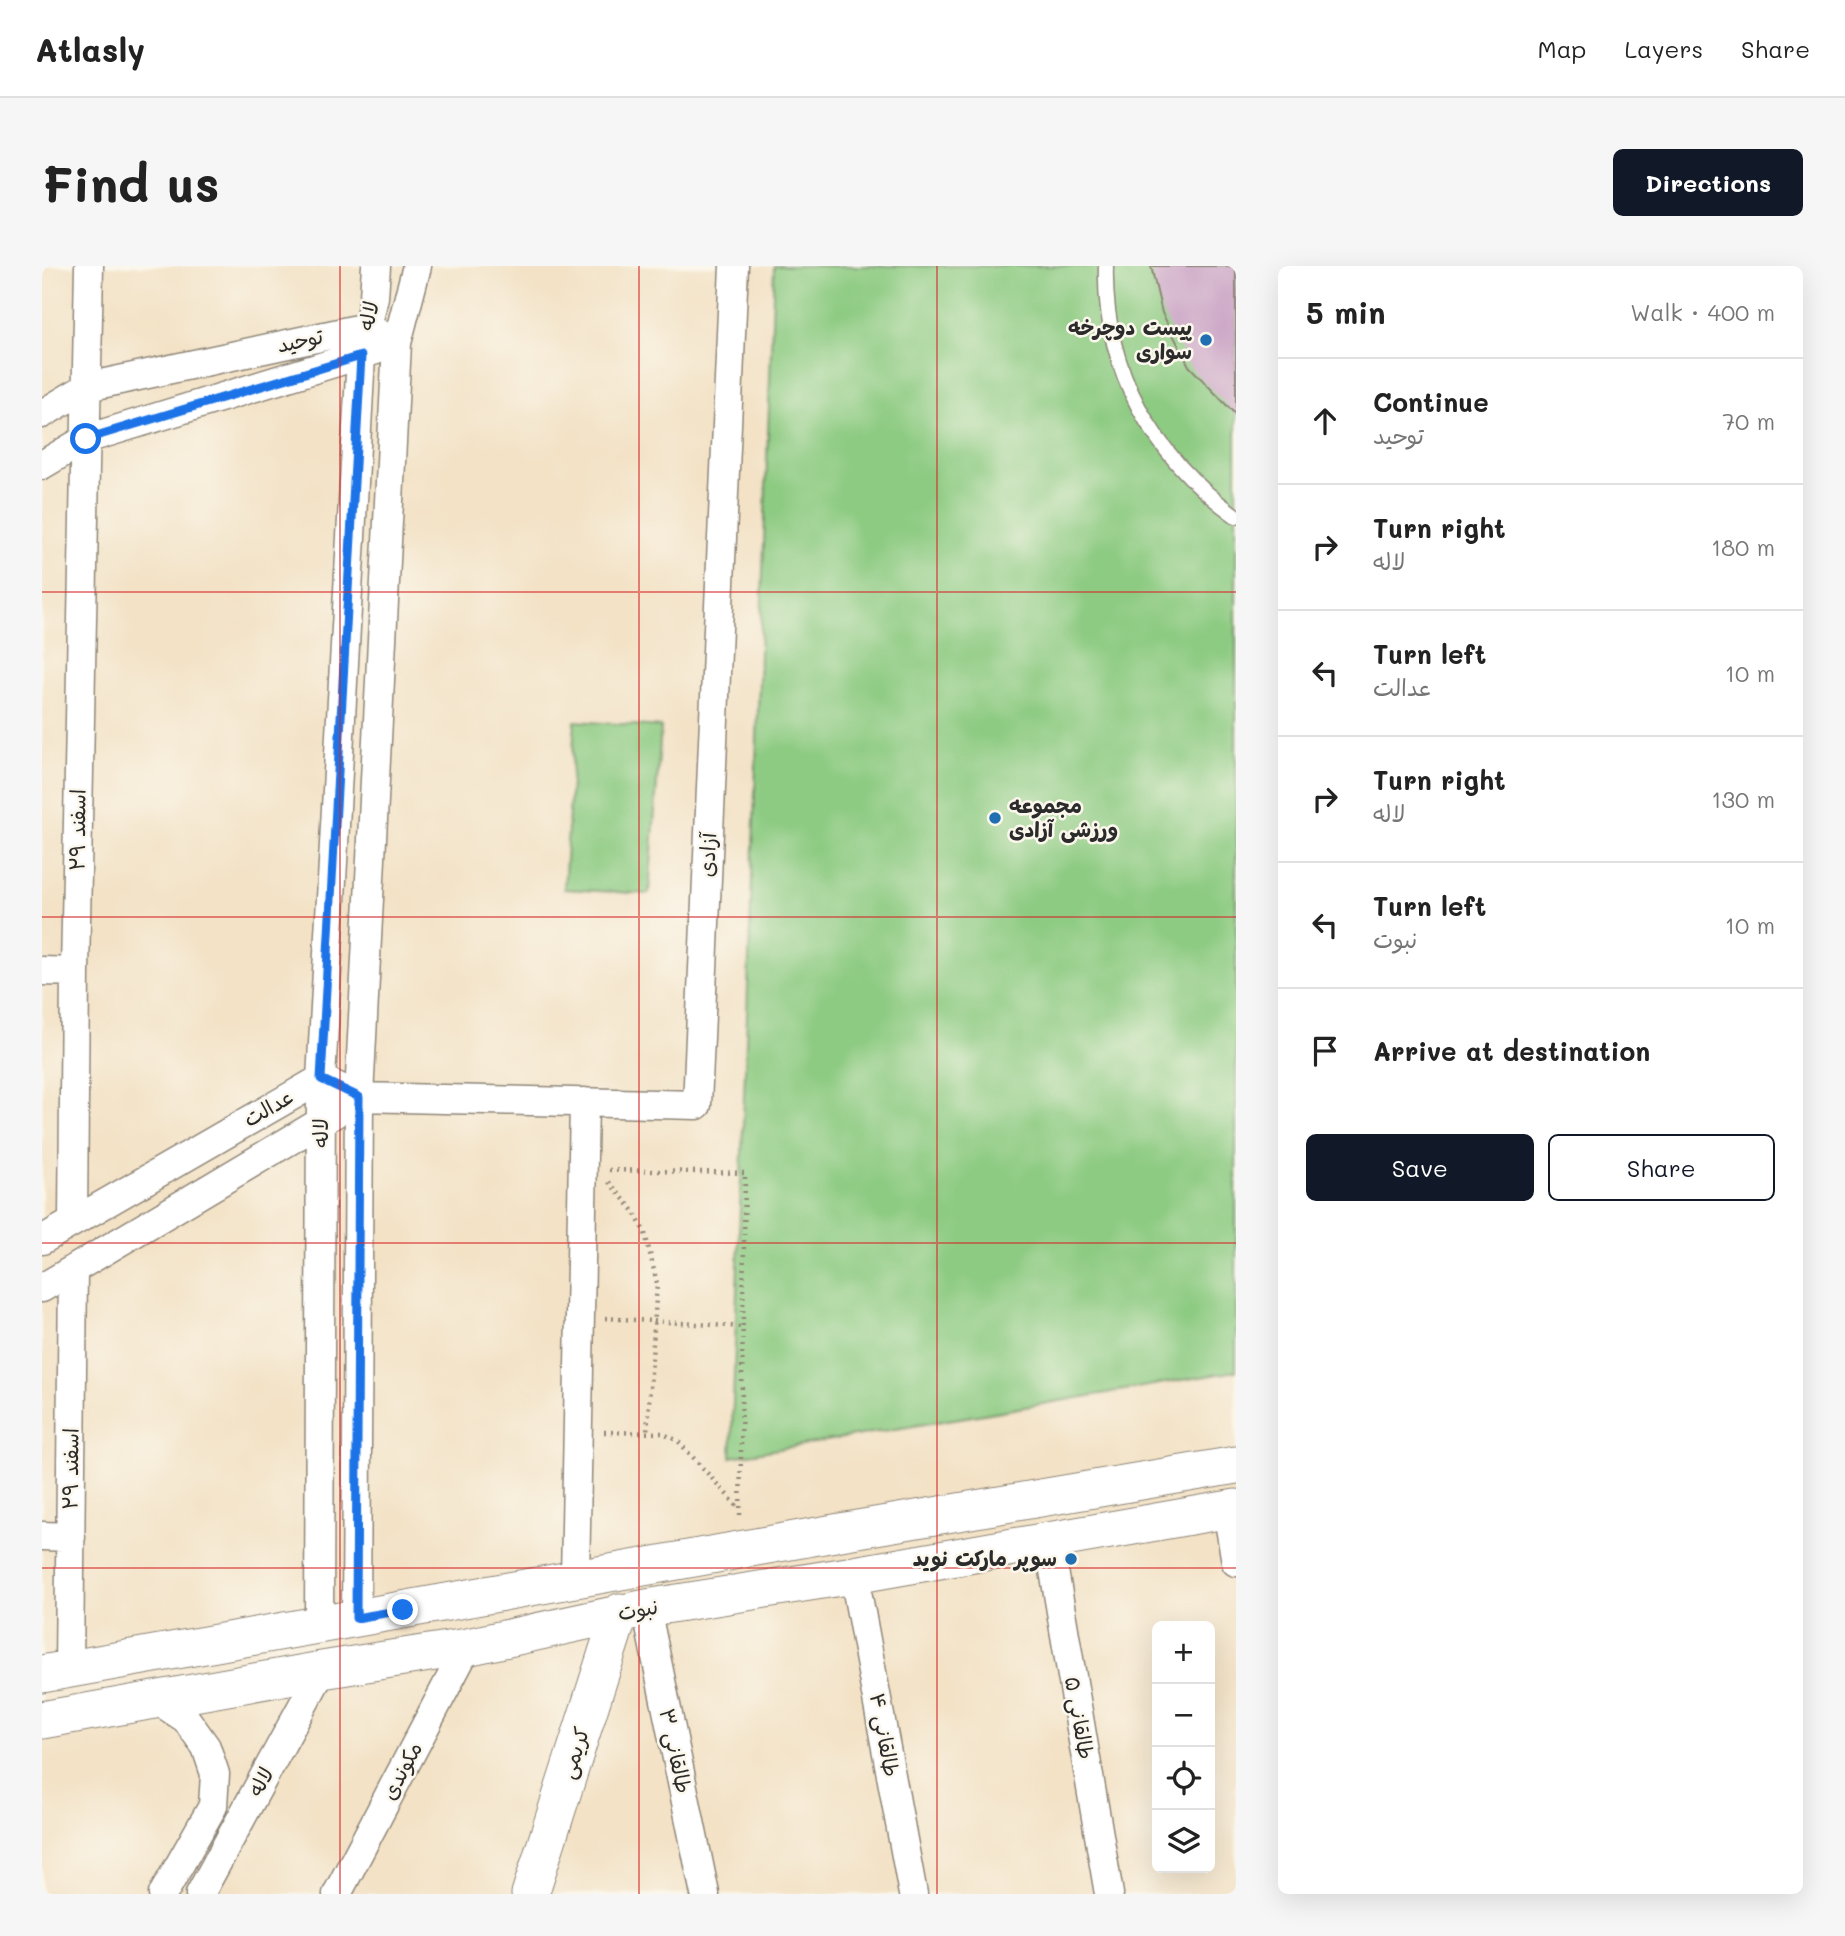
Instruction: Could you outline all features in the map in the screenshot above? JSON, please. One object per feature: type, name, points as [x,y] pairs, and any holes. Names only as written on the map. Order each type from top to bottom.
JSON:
[{"type":"street","points":[[87,387],[89,266]]},
{"type":"street","name":"لاله","points":[[319,1625],[321,1079],[361,356],[374,297],[376,266]]},
{"type":"street","name":"لاله","points":[[356,1618],[359,1097],[397,343],[417,266]]},
{"type":"street","name":"آزادی","points":[[359,1097],[697,1105],[734,266]]},
{"type":"street","points":[[368,327],[397,343]]},
{"type":"street","name":"توحید","points":[[42,414],[87,387],[368,327]]},
{"type":"street","name":"توحید","points":[[42,465],[86,439],[397,343]]},
{"type":"street","name":"۲۹ اسفند","points":[[74,1222],[75,972],[87,387]]},
{"type":"street","points":[[42,971],[75,972]]},
{"type":"street","points":[[321,1079],[359,1097]]},
{"type":"street","name":"عدالت","points":[[42,1241],[321,1079]]},
{"type":"street","name":"عدالت","points":[[42,1288],[321,1123],[359,1097]]},
{"type":"street","points":[[575,1579],[580,1317],[590,1169],[584,1102]]},
{"type":"street","name":"۲۹ اسفند","points":[[56,1671],[71,1537],[73,1270]]},
{"type":"street","name":"نبوت","points":[[56,1671],[1236,1465]]},
{"type":"street","points":[[1231,1509],[1236,1562]]},
{"type":"street","name":"نبوت","points":[[46,1726],[156,1699],[467,1647],[633,1610],[855,1575],[1231,1509]]},
{"type":"street","points":[[846,1531],[855,1575]]},
{"type":"street","points":[[42,1536],[71,1537]]},
{"type":"street","name":"طالقانی ۵","points":[[1049,1541],[1109,1894]]},
{"type":"street","name":"طالقانی ۴","points":[[855,1575],[913,1894]]},
{"type":"street","points":[[403,1610],[394,1619],[390,1634],[396,1648],[406,1657]]},
{"type":"street","name":"کریمی","points":[[530,1894],[633,1610]]},
{"type":"street","name":"طالقانی ۳","points":[[633,1610],[705,1894]]},
{"type":"street","points":[[322,1670],[356,1618]]},
{"type":"street","points":[[319,1625],[322,1670]]},
{"type":"street","name":"مکوندی","points":[[337,1894],[467,1647]]},
{"type":"street","name":"لاله","points":[[200,1894],[322,1670]]},
{"type":"street","name":"لاله","points":[[156,1699],[186,1719],[206,1747],[215,1774],[213,1806],[163,1894]]},
{"type":"lane","points":[[1106,266],[1109,321],[1117,355],[1129,388],[1145,419],[1164,449],[1187,475],[1236,516]]},
{"type":"path","points":[[590,1169],[616,1188],[633,1210],[645,1233],[657,1283],[647,1433]]},
{"type":"path","points":[[590,1169],[745,1173],[739,1550]]},
{"type":"path","points":[[580,1317],[743,1327]]},
{"type":"path","points":[[578,1431],[662,1433],[678,1441],[740,1509]]},
{"type":"green space","name":"مجموعه ورزشی آزادی","points":[[774,266],[1236,266],[1236,1371],[731,1457]]},
{"type":"green space","points":[[575,721],[661,727],[649,894],[564,889]]},
{"type":"building","name":"پیست دوچرخه سواری","points":[[1151,266],[1236,266],[1236,415],[1189,366],[1162,313]]},
{"type":"place","name":"پیست دوچرخه سواری","points":[[1206,340]]},
{"type":"place","name":"مجموعه ورزشی آزادی","points":[[995,818]]},
{"type":"place","name":"سوپر مارکت نوید","points":[[1071,1559]]},
{"type":"route","points":[[86,439],[361,356],[321,1079],[359,1097],[356,1618],[403,1610]]}]
